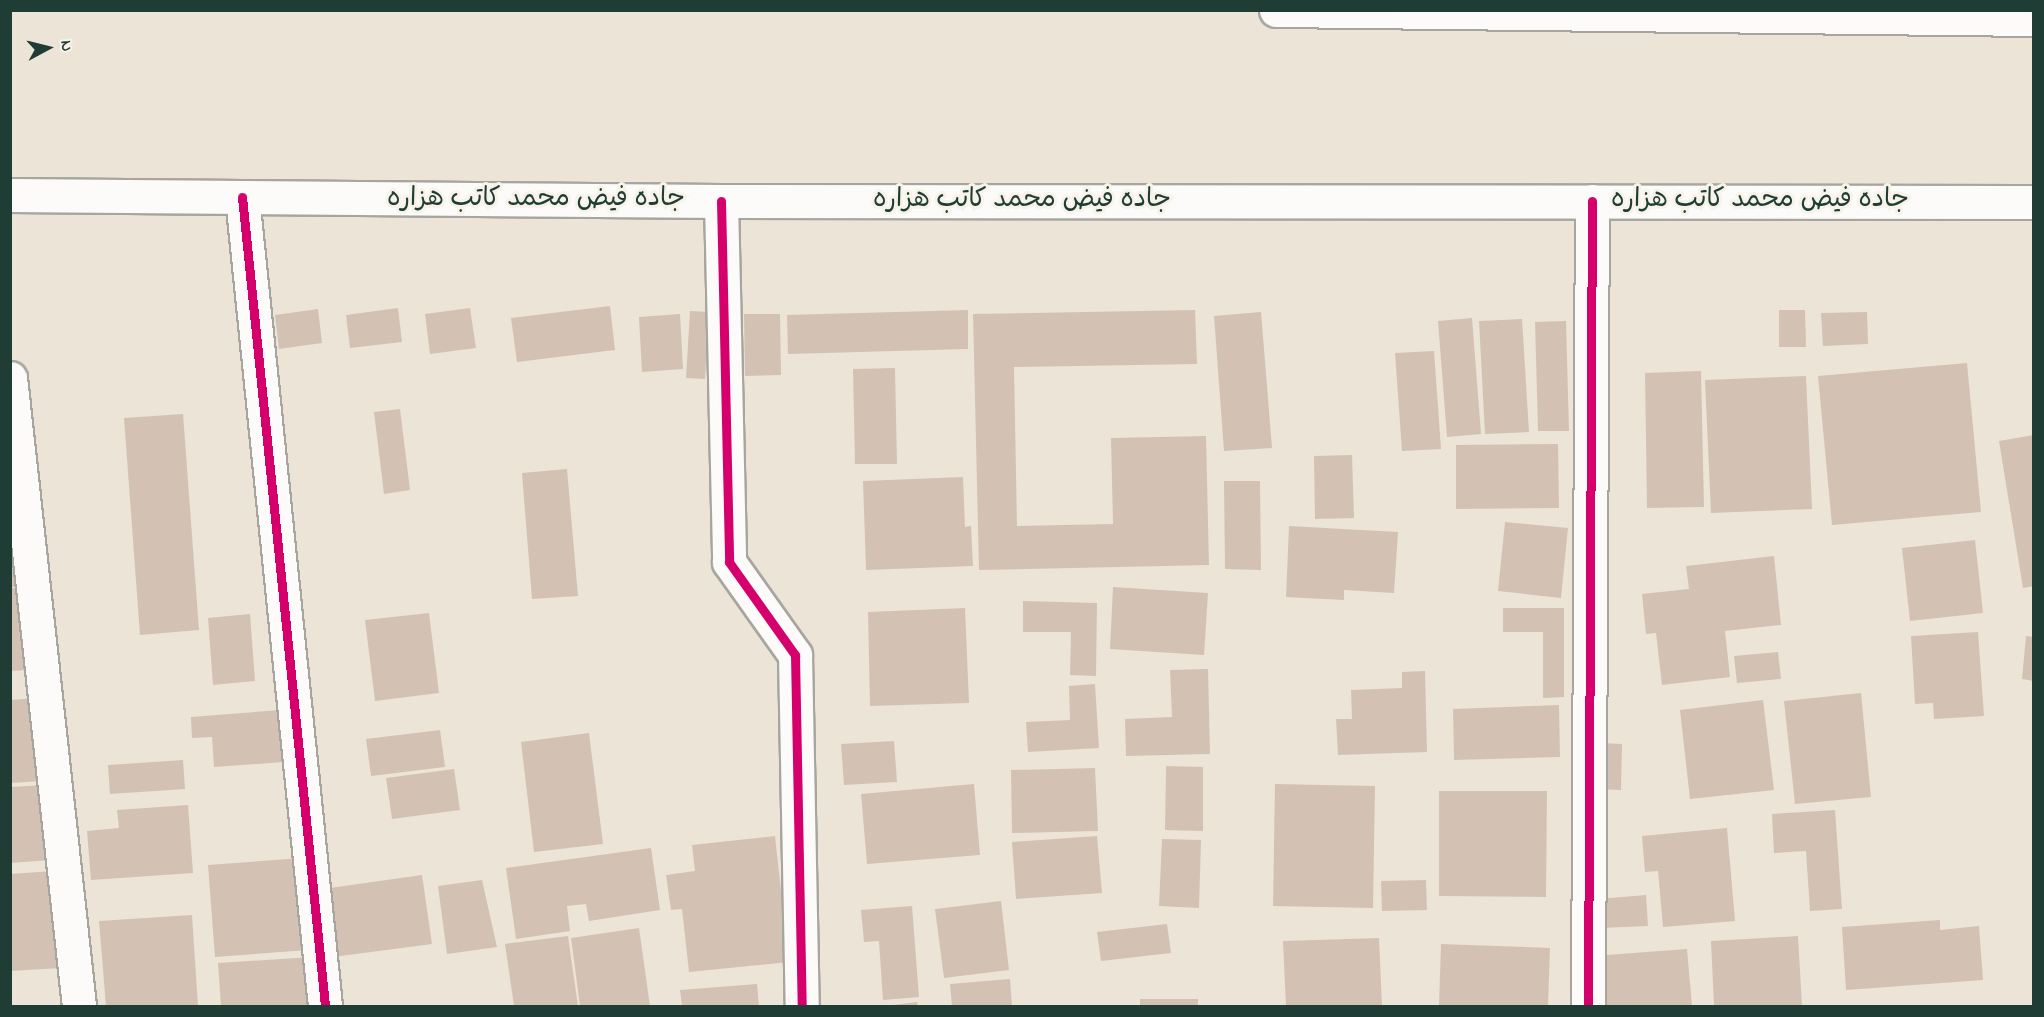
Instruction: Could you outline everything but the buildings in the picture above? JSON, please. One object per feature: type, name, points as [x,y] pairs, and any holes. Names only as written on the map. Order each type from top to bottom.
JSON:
[{"type":"street","points":[[1276,10],[2034,19]]},
{"type":"street","name":"جاده فیض محمد کاتب هزاره","points":[[10,195],[721,201],[2034,202]]},
{"type":"street","points":[[242,198],[325,1006]]},
{"type":"street","points":[[721,201],[729,562],[795,655],[802,1006]]},
{"type":"street","points":[[1588,1006],[1592,201]]},
{"type":"street","points":[[10,378],[79,1006]]},
{"type":"cycle path","points":[[242,197],[325,1006]]},
{"type":"cycle path","points":[[721,201],[729,562],[795,655],[802,1006]]},
{"type":"cycle path","points":[[1588,1006],[1592,201]]}]
